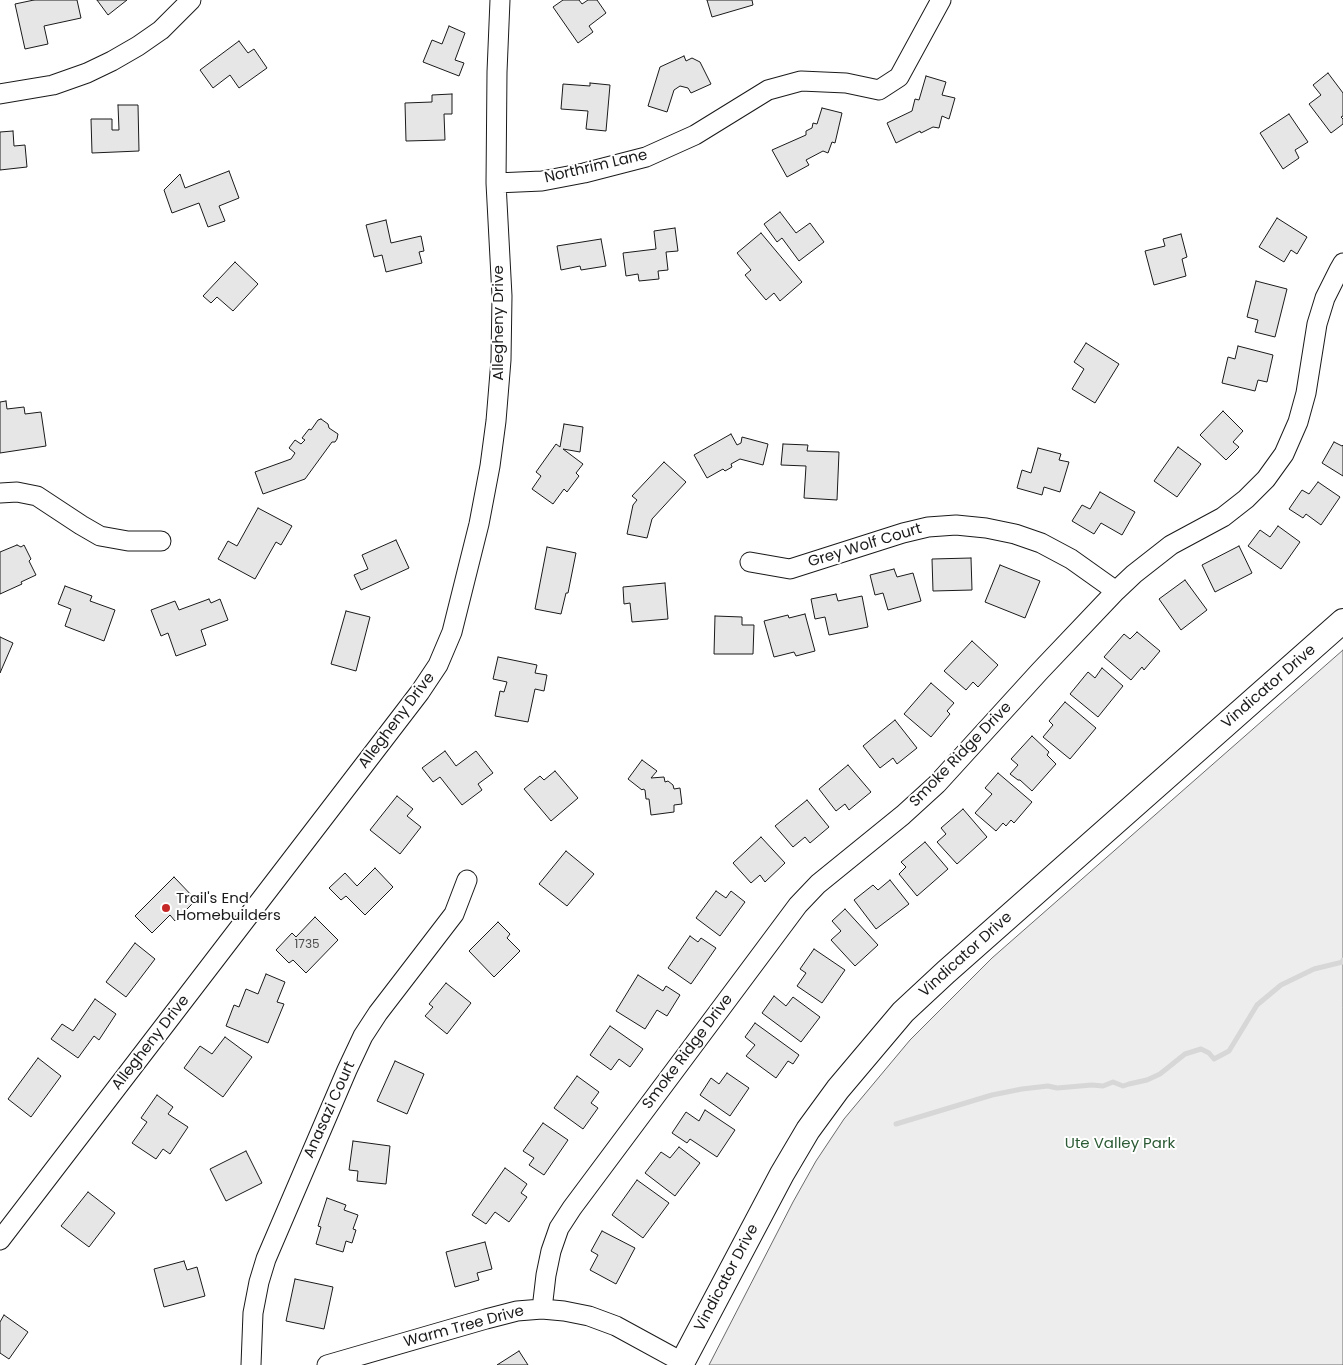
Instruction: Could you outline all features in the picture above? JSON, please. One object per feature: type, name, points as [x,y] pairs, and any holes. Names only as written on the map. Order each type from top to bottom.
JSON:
[{"type":"main road","name":"Vindicator Drive","points":[[682,1363],[778,1182],[808,1130],[838,1089],[903,1012],[1343,621]]},
{"type":"street","points":[[0,94],[53,85],[88,73],[138,46],[161,30],[191,0]]},
{"type":"street","name":"Allegheny Drive","points":[[0,1239],[420,692],[438,666],[452,632],[479,524],[490,466],[501,360],[502,296],[496,183],[500,0]]},
{"type":"street","name":"Northrim Lane","points":[[496,183],[542,181],[646,158],[695,135],[768,90],[801,81],[846,83],[879,90],[899,77],[941,0]]},
{"type":"street","name":"Smoke Ridge Drive","points":[[542,1309],[551,1251],[559,1228],[798,905],[818,884],[937,784],[1116,591],[1171,545],[1223,517],[1246,500],[1266,479],[1284,454],[1298,422],[1306,393],[1317,324],[1325,298],[1343,263]]},
{"type":"street","points":[[0,492],[17,492],[37,496],[100,536],[128,541],[161,541]]},
{"type":"street","name":"Grey Wolf Court","points":[[750,562],[790,569],[903,533],[928,527],[956,525],[986,528],[1015,534],[1041,543],[1071,559],[1116,591]]},
{"type":"street","name":"Anasazi Court","points":[[251,1365],[253,1313],[266,1259],[347,1070],[363,1036],[378,1013],[454,914],[467,880]]},
{"type":"street","name":"Warm Tree Drive","points":[[328,1365],[486,1319],[517,1311],[542,1309],[589,1316],[616,1326],[682,1363]]},
{"type":"shaded area","name":"Ute Valley Park","points":[[1343,650],[1343,1365],[709,1365],[816,1161],[844,1119],[910,1040],[992,958]]},
{"type":"building","points":[[34,0],[77,0],[81,18],[44,26],[48,44],[25,49],[15,4]]},
{"type":"building","points":[[97,0],[127,0],[108,15]]},
{"type":"building","points":[[563,0],[579,0],[582,4],[588,0],[597,0],[606,13],[589,26],[593,32],[578,43],[553,7]]},
{"type":"building","points":[[707,0],[752,0],[753,5],[712,17]]},
{"type":"building","points":[[449,26],[465,33],[455,60],[464,63],[459,76],[423,62],[432,40],[442,44]]},
{"type":"building","points":[[239,41],[248,53],[254,49],[267,68],[239,88],[230,75],[213,88],[200,70]]},
{"type":"building","points":[[684,56],[686,61],[692,58],[700,62],[711,84],[691,93],[688,88],[680,86],[674,90],[667,112],[648,106],[660,67]]},
{"type":"building","points":[[1328,73],[1343,93],[1343,116],[1341,117],[1343,124],[1331,133],[1309,104],[1321,95],[1313,85]]},
{"type":"building","points":[[926,76],[946,82],[942,95],[955,98],[949,119],[942,116],[939,128],[933,127],[921,133],[920,131],[896,143],[887,123],[912,111],[915,99],[919,100]]},
{"type":"building","points":[[590,83],[610,85],[606,131],[586,129],[588,111],[561,109],[563,84],[590,86]]},
{"type":"building","points":[[452,94],[452,114],[444,114],[445,140],[406,141],[405,103],[432,102],[432,95]]},
{"type":"building","points":[[118,105],[138,105],[139,151],[92,153],[91,119],[112,119],[112,130],[119,130]]},
{"type":"building","points":[[822,108],[842,113],[835,143],[832,142],[828,153],[823,151],[806,160],[809,165],[787,177],[772,150],[806,135],[806,131],[812,128],[813,123],[817,124]]},
{"type":"building","points":[[1289,114],[1308,142],[1295,150],[1299,158],[1283,169],[1260,133]]},
{"type":"building","points":[[13,131],[14,146],[25,145],[27,167],[0,170],[0,132]]},
{"type":"building","points":[[229,171],[239,198],[219,206],[225,221],[208,227],[199,203],[172,213],[164,190],[180,174],[185,188]]},
{"type":"building","points":[[780,212],[796,233],[810,223],[824,242],[799,261],[782,238],[777,242],[764,224]]},
{"type":"building","points":[[1277,218],[1307,237],[1297,254],[1291,250],[1284,262],[1259,247]]},
{"type":"building","points":[[386,220],[391,243],[421,236],[424,251],[419,252],[422,263],[386,272],[382,255],[374,257],[366,225]]},
{"type":"building","points":[[675,228],[678,251],[666,252],[668,270],[658,271],[659,279],[639,281],[638,274],[626,276],[623,253],[656,249],[654,231]]},
{"type":"building","points":[[761,233],[802,282],[780,301],[774,293],[766,300],[745,275],[751,270],[737,253]]},
{"type":"building","points":[[1181,234],[1187,257],[1182,259],[1186,276],[1154,285],[1145,251],[1165,246],[1163,239]]},
{"type":"building","points":[[601,239],[606,266],[581,270],[580,266],[561,270],[557,246]]},
{"type":"building","points":[[235,262],[258,284],[233,311],[217,297],[211,303],[203,296]]},
{"type":"building","points":[[1256,281],[1287,289],[1275,337],[1255,332],[1258,320],[1247,317]]},
{"type":"building","points":[[1086,343],[1119,364],[1095,403],[1072,389],[1084,369],[1074,362]]},
{"type":"building","points":[[1238,346],[1273,355],[1267,382],[1258,380],[1255,391],[1222,383],[1228,357],[1235,359]]},
{"type":"building","points":[[6,401],[7,409],[24,407],[25,414],[41,412],[46,446],[0,453],[0,402]]},
{"type":"building","points":[[1223,411],[1243,431],[1233,442],[1239,447],[1226,460],[1200,435]]},
{"type":"building","points":[[321,419],[338,434],[335,442],[332,442],[305,479],[263,494],[255,472],[291,459],[295,453],[289,448],[295,440],[301,444],[305,440],[302,438],[309,429],[311,430],[318,420]]},
{"type":"building","points":[[564,424],[583,427],[580,452],[563,449],[583,464],[576,473],[579,476],[567,492],[564,489],[553,504],[532,489],[541,476],[536,472],[556,444],[560,447]]},
{"type":"building","points":[[731,434],[737,445],[741,443],[742,437],[768,444],[763,465],[740,459],[731,464],[732,467],[725,471],[723,469],[707,478],[694,455]]},
{"type":"building","points":[[1334,442],[1343,445],[1343,476],[1322,463]]},
{"type":"building","points":[[783,444],[808,445],[807,451],[839,452],[837,500],[804,498],[806,466],[781,465]]},
{"type":"building","points":[[1178,447],[1201,464],[1177,497],[1154,481]]},
{"type":"building","points":[[1038,448],[1061,454],[1059,460],[1069,462],[1060,492],[1044,487],[1042,495],[1017,488],[1022,470],[1031,473]]},
{"type":"building","points":[[664,462],[686,482],[652,519],[647,538],[627,534],[633,505],[637,500],[632,496]]},
{"type":"building","points":[[1318,482],[1340,497],[1321,525],[1306,514],[1303,518],[1289,509],[1302,490],[1309,494]]},
{"type":"building","points":[[1100,492],[1135,512],[1122,535],[1101,523],[1094,534],[1072,521],[1082,505],[1090,509]]},
{"type":"building","points":[[258,508],[292,526],[281,545],[276,542],[255,579],[218,559],[228,541],[237,546]]},
{"type":"building","points":[[1278,526],[1300,542],[1281,569],[1248,546],[1260,530],[1270,537]]},
{"type":"building","points":[[396,540],[409,568],[361,590],[354,575],[368,569],[362,555]]},
{"type":"building","points":[[17,545],[21,547],[24,545],[36,575],[0,594],[0,552]]},
{"type":"building","points":[[1239,546],[1252,573],[1215,592],[1202,565]]},
{"type":"building","points":[[547,547],[576,553],[568,593],[566,593],[561,614],[535,609]]},
{"type":"building","points":[[971,558],[972,590],[933,591],[932,559]]},
{"type":"building","points":[[1000,565],[1040,581],[1025,618],[985,602]]},
{"type":"building","points":[[894,569],[897,577],[913,573],[921,601],[888,610],[883,593],[875,595],[870,575]]},
{"type":"building","points":[[1185,580],[1207,610],[1181,630],[1159,599]]},
{"type":"building","points":[[665,583],[668,619],[632,622],[630,603],[624,604],[623,587]]},
{"type":"building","points":[[65,586],[92,596],[90,601],[115,610],[104,641],[65,626],[71,609],[58,604]]},
{"type":"building","points":[[836,594],[838,601],[862,596],[868,627],[829,635],[825,617],[815,619],[811,599]]},
{"type":"building","points":[[209,599],[211,603],[220,599],[228,620],[201,630],[206,645],[176,656],[168,633],[161,636],[151,610],[175,601],[179,610]]},
{"type":"building","points":[[346,611],[370,617],[356,671],[331,664]]},
{"type":"building","points":[[805,614],[815,651],[796,656],[794,652],[774,657],[764,621],[788,615],[789,618]]},
{"type":"building","points":[[715,616],[742,617],[742,625],[754,625],[753,654],[714,654]]},
{"type":"building","points":[[1137,632],[1160,651],[1144,670],[1142,667],[1131,680],[1104,657],[1124,634],[1130,639]]},
{"type":"building","points":[[0,637],[13,643],[0,673]]},
{"type":"building","points":[[972,641],[998,665],[978,687],[973,682],[966,690],[944,671]]},
{"type":"building","points":[[498,657],[537,665],[535,673],[547,675],[544,691],[535,689],[528,722],[495,716],[500,691],[504,692],[507,682],[493,679]]},
{"type":"building","points":[[1102,668],[1123,686],[1098,717],[1070,694],[1088,672],[1095,678]]},
{"type":"building","points":[[931,683],[954,703],[947,711],[950,714],[931,737],[904,714]]},
{"type":"building","points":[[1065,702],[1096,728],[1070,759],[1043,737],[1053,725],[1049,721]]},
{"type":"building","points":[[895,720],[917,748],[897,764],[893,758],[880,768],[863,746]]},
{"type":"building","points":[[1032,736],[1049,752],[1047,755],[1056,764],[1032,791],[1010,774],[1018,765],[1011,759]]},
{"type":"building","points":[[445,751],[456,766],[476,751],[493,773],[478,784],[482,790],[462,805],[440,777],[433,782],[422,768]]},
{"type":"building","points":[[642,760],[657,771],[651,778],[664,777],[665,782],[668,781],[673,785],[674,789],[680,788],[682,804],[674,805],[674,812],[651,815],[649,799],[646,799],[645,790],[642,790],[628,779]]},
{"type":"building","points":[[848,765],[871,792],[849,810],[845,804],[836,811],[819,789]]},
{"type":"building","points":[[555,771],[578,798],[551,821],[524,789],[540,776],[544,780]]},
{"type":"building","points":[[998,773],[1032,802],[1014,823],[1011,820],[1006,826],[1003,823],[996,831],[975,813],[992,794],[985,788]]},
{"type":"building","points":[[397,796],[413,809],[407,816],[421,827],[400,854],[370,830]]},
{"type":"building","points":[[807,800],[829,827],[810,843],[805,837],[793,847],[775,826]]},
{"type":"building","points":[[963,809],[987,837],[957,864],[937,842],[946,834],[941,828]]},
{"type":"building","points":[[761,837],[785,863],[765,882],[760,875],[751,883],[733,863]]},
{"type":"building","points":[[925,842],[948,869],[917,896],[899,874],[906,867],[901,862]]},
{"type":"building","points":[[566,851],[594,874],[567,906],[539,884]]},
{"type":"building","points":[[375,868],[393,887],[365,915],[346,896],[341,900],[329,888],[345,873],[357,886]]},
{"type":"building","name":"Trail's End Homebuilders","points":[[174,877],[196,900],[175,921],[170,915],[152,933],[135,916]]},
{"type":"building","points":[[890,880],[909,904],[876,929],[854,900],[873,885],[878,890]]},
{"type":"building","points":[[716,891],[726,898],[731,891],[745,902],[720,936],[696,918]]},
{"type":"building","points":[[845,909],[878,945],[855,966],[831,940],[841,931],[832,921]]},
{"type":"building","points":[[315,917],[338,940],[306,973],[293,960],[289,963],[276,950],[292,933],[296,937]]},
{"type":"building","points":[[498,922],[510,934],[507,938],[520,951],[494,977],[469,951]]},
{"type":"building","points":[[690,936],[698,942],[701,938],[716,948],[691,984],[668,968]]},
{"type":"building","points":[[135,943],[155,959],[126,997],[106,982]]},
{"type":"building","points":[[814,949],[845,970],[822,1003],[797,986],[806,973],[800,969]]},
{"type":"building","points":[[266,974],[285,982],[277,1002],[284,1004],[268,1043],[226,1026],[234,1005],[239,1007],[246,989],[258,994]]},
{"type":"building","points":[[638,975],[663,991],[666,986],[680,995],[667,1016],[657,1010],[645,1029],[616,1011]]},
{"type":"building","points":[[446,983],[471,1003],[447,1034],[425,1016],[433,1007],[429,1004]]},
{"type":"building","points":[[774,996],[786,1006],[793,997],[820,1017],[801,1042],[762,1013]]},
{"type":"building","points":[[95,999],[116,1014],[99,1040],[94,1036],[78,1058],[51,1039],[62,1024],[73,1031]]},
{"type":"building","points":[[755,1023],[799,1055],[793,1064],[788,1061],[776,1078],[746,1056],[755,1045],[745,1037]]},
{"type":"building","points":[[610,1026],[643,1049],[630,1067],[619,1059],[611,1070],[590,1055]]},
{"type":"building","points":[[225,1037],[252,1057],[223,1097],[184,1068],[200,1046],[212,1054]]},
{"type":"building","points":[[38,1058],[61,1076],[31,1117],[8,1099]]},
{"type":"building","points":[[395,1061],[424,1074],[407,1114],[377,1101]]},
{"type":"building","points":[[727,1073],[749,1088],[730,1116],[700,1095],[711,1078],[719,1084]]},
{"type":"building","points":[[577,1076],[599,1092],[591,1103],[598,1108],[583,1129],[554,1108]]},
{"type":"building","points":[[157,1095],[173,1107],[168,1114],[188,1127],[170,1154],[163,1149],[156,1159],[132,1143],[147,1122],[141,1118]]},
{"type":"building","points":[[705,1110],[735,1130],[717,1157],[690,1139],[687,1143],[672,1133],[686,1112],[699,1121]]},
{"type":"building","points":[[543,1123],[568,1140],[544,1175],[529,1165],[534,1158],[523,1151]]},
{"type":"building","points":[[353,1141],[390,1146],[386,1184],[357,1181],[358,1171],[349,1170]]},
{"type":"building","points":[[679,1147],[700,1163],[675,1196],[645,1173],[661,1152],[670,1158]]},
{"type":"building","points":[[246,1151],[262,1183],[226,1201],[210,1169]]},
{"type":"building","points":[[505,1168],[527,1184],[521,1193],[527,1197],[509,1222],[495,1212],[486,1224],[472,1215]]},
{"type":"building","points":[[637,1180],[669,1203],[643,1238],[612,1215]]},
{"type":"building","points":[[88,1192],[115,1213],[89,1247],[61,1226]]},
{"type":"building","points":[[327,1198],[346,1205],[344,1210],[358,1215],[353,1229],[356,1230],[352,1243],[346,1241],[343,1252],[316,1244],[321,1227],[318,1226]]},
{"type":"building","points":[[602,1231],[635,1248],[616,1284],[590,1270],[598,1255],[591,1251]]},
{"type":"building","points":[[485,1242],[492,1269],[477,1273],[479,1280],[455,1287],[446,1252]]},
{"type":"building","points":[[184,1261],[187,1270],[197,1267],[205,1296],[164,1307],[154,1269]]},
{"type":"building","points":[[295,1279],[333,1287],[324,1329],[286,1321]]},
{"type":"building","points":[[4,1315],[28,1332],[9,1359],[0,1353],[0,1322]]},
{"type":"building","points":[[519,1351],[528,1365],[497,1365]]},
{"type":"waterway","points":[[896,1124],[992,1095],[1022,1089],[1048,1086],[1057,1088],[1103,1086],[1113,1082],[1123,1086],[1147,1080],[1160,1074],[1185,1054],[1201,1049],[1209,1053],[1214,1059],[1229,1051],[1257,1005],[1281,985],[1314,969],[1343,962],[1343,960]]},
{"type":"place","name":"Trail's End Homebuilders","points":[[166,908]]}]
